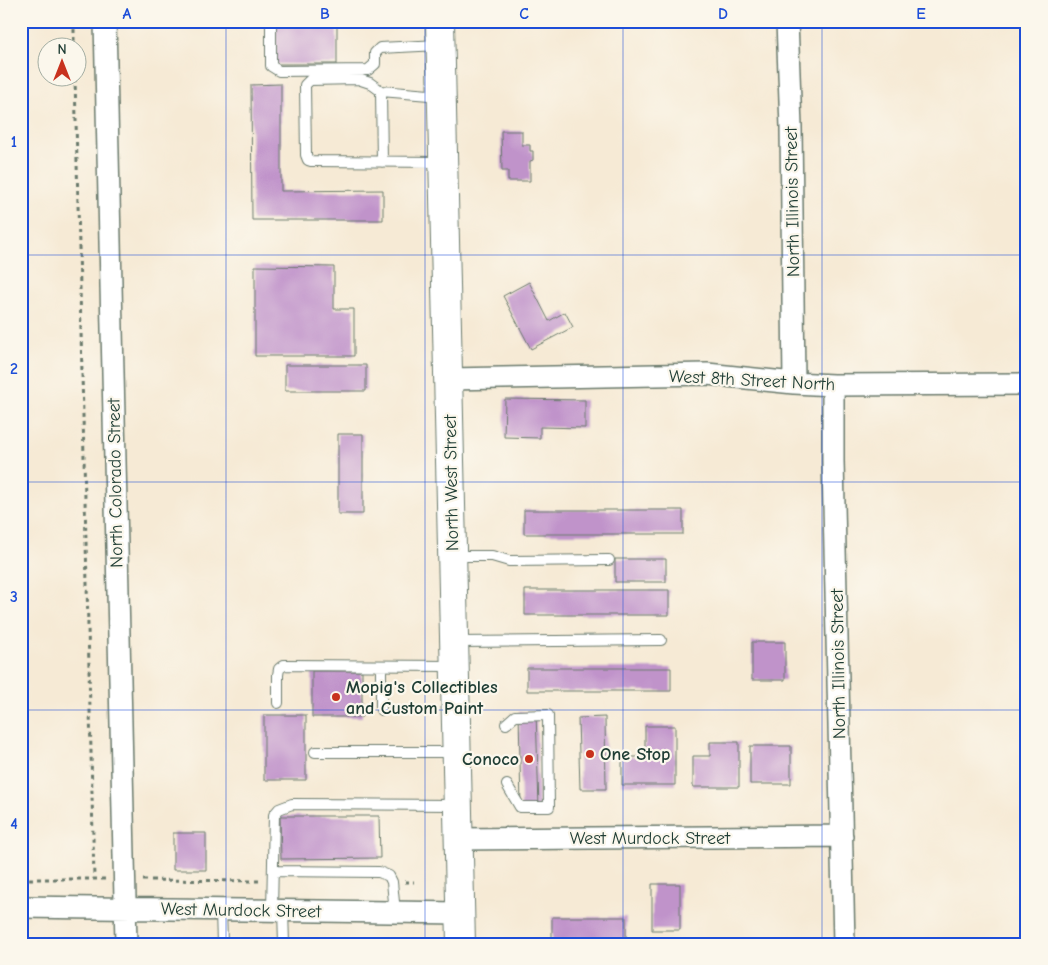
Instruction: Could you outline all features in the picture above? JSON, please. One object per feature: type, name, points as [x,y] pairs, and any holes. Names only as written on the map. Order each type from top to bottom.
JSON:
[{"type":"main road","name":"North West Street","points":[[441,33],[460,944]]},
{"type":"street","name":"North Colorado Street","points":[[105,21],[124,880],[134,908],[126,944]]},
{"type":"street","name":"North Illinois Street","points":[[787,21],[791,127],[794,382]]},
{"type":"street","name":"West 8th Street North","points":[[448,379],[707,374],[833,385],[1027,384]]},
{"type":"street","name":"North Illinois Street","points":[[833,385],[844,944]]},
{"type":"street","name":"West Murdock Street","points":[[458,839],[842,836]]},
{"type":"street","name":"West Murdock Street","points":[[21,907],[460,913]]},
{"type":"lane","points":[[270,21],[271,66],[279,71],[368,70],[375,64],[376,53],[380,48],[441,33]]},
{"type":"lane","points":[[442,96],[381,90],[370,83],[358,79],[310,80],[305,85],[306,155],[311,162],[443,162]]},
{"type":"lane","points":[[381,90],[382,162]]},
{"type":"lane","points":[[452,556],[492,556],[508,561],[609,560]]},
{"type":"lane","points":[[278,703],[278,675],[279,669],[284,665],[381,666],[454,654],[661,640]]},
{"type":"lane","points":[[381,666],[381,710]]},
{"type":"lane","points":[[506,724],[516,716],[548,715],[549,807],[520,807],[507,785]]},
{"type":"lane","points":[[315,752],[456,752]]},
{"type":"lane","points":[[284,944],[272,876],[274,815],[279,810],[292,804],[458,805]]},
{"type":"lane","points":[[272,876],[379,872],[388,876],[392,882],[395,912]]},
{"type":"lane","points":[[221,910],[222,944]]},
{"type":"path","points":[[74,21],[74,38]]},
{"type":"path","points":[[75,88],[94,880]]},
{"type":"path","points":[[134,908],[143,880],[272,876]]},
{"type":"path","points":[[21,879],[124,880]]},
{"type":"path","points":[[392,882],[414,882]]},
{"type":"building","points":[[276,21],[337,21],[337,64],[276,64]]},
{"type":"building","points":[[281,84],[281,191],[383,190],[383,220],[252,220],[251,85]]},
{"type":"building","points":[[501,131],[522,131],[522,145],[530,145],[530,151],[533,151],[533,160],[530,161],[530,181],[508,181],[508,171],[502,171]]},
{"type":"building","points":[[255,266],[334,267],[334,309],[354,309],[354,356],[255,356]]},
{"type":"building","points":[[529,282],[549,321],[565,312],[573,327],[531,349],[503,296]]},
{"type":"building","points":[[285,365],[366,365],[366,391],[285,391]]},
{"type":"building","points":[[505,399],[585,400],[585,428],[540,427],[540,438],[504,437]]},
{"type":"building","points":[[338,434],[363,434],[363,514],[338,514]]},
{"type":"building","points":[[524,510],[683,510],[683,534],[524,534]]},
{"type":"building","points":[[615,559],[666,559],[666,582],[615,582]]},
{"type":"building","points":[[525,590],[669,590],[669,615],[525,615]]},
{"type":"building","points":[[752,642],[785,642],[785,680],[752,680]]},
{"type":"building","points":[[527,668],[671,668],[671,691],[527,691]]},
{"type":"building","points":[[312,671],[362,671],[362,717],[312,717]]},
{"type":"building","points":[[519,712],[536,712],[539,808],[521,808]]},
{"type":"building","points":[[264,715],[306,715],[306,780],[264,780]]},
{"type":"building","points":[[605,717],[606,789],[580,789],[578,718]]},
{"type":"building","points":[[645,726],[675,726],[675,785],[622,785],[622,757],[645,757]]},
{"type":"building","points":[[710,742],[739,742],[739,787],[693,787],[693,756],[710,756]]},
{"type":"building","points":[[750,746],[791,746],[791,784],[750,784]]},
{"type":"building","points":[[280,816],[379,816],[380,858],[281,859]]},
{"type":"building","points":[[173,833],[206,833],[206,870],[173,870]]},
{"type":"building","points":[[652,884],[680,884],[680,930],[652,930]]},
{"type":"building","points":[[552,917],[626,917],[626,944],[552,944]]},
{"type":"place","name":"Mopig's Collectibles and Custom Paint","points":[[336,697]]},
{"type":"place","name":"One Stop","points":[[590,754]]},
{"type":"place","name":"Conoco","points":[[529,759]]}]
